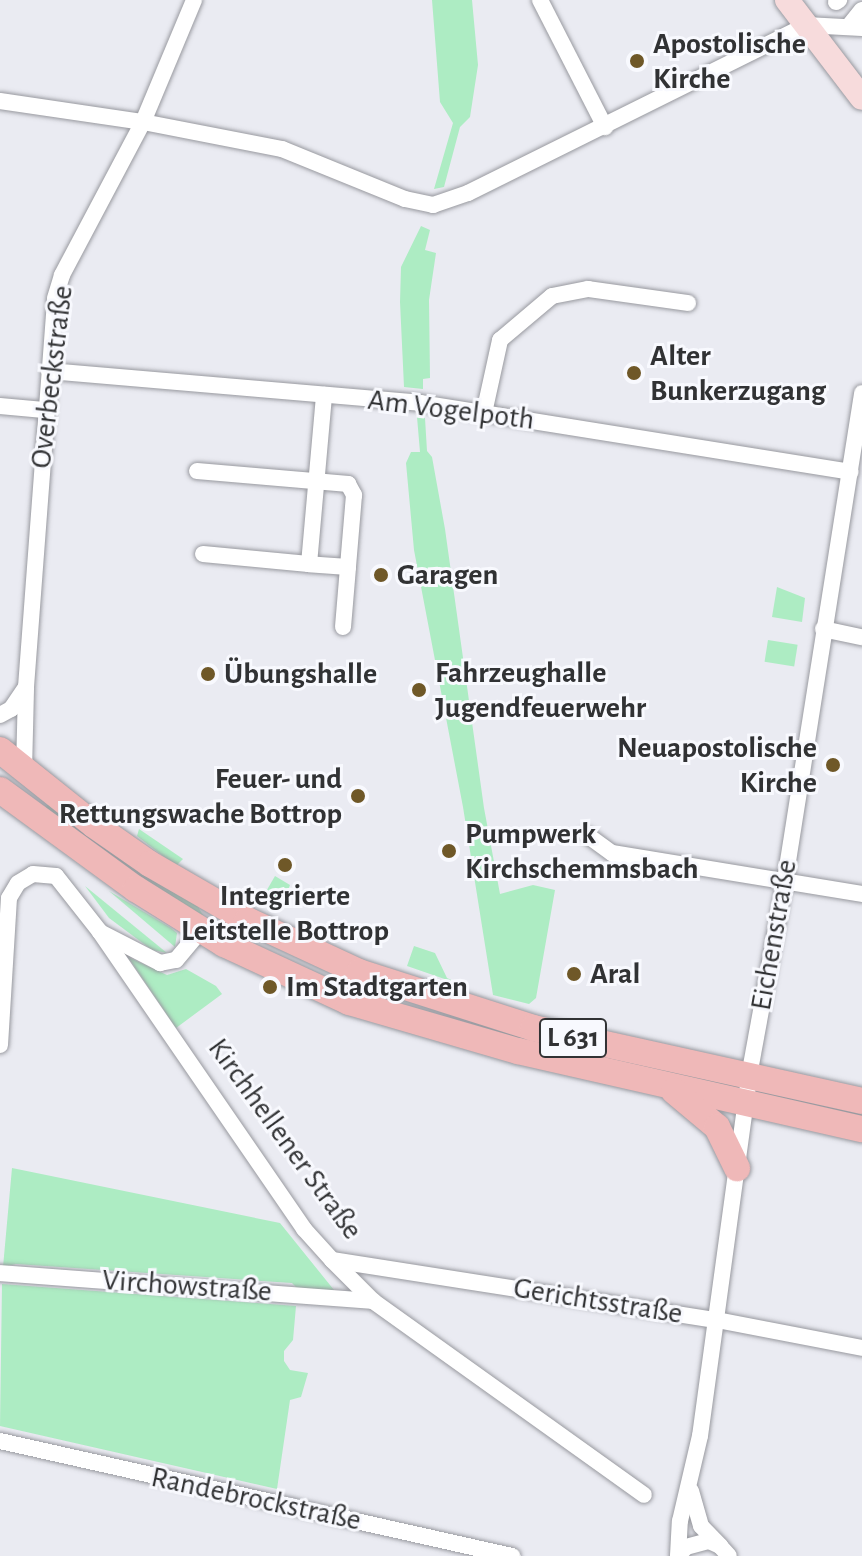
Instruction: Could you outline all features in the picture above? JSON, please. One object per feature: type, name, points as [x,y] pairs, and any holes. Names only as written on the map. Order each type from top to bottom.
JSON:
[{"type":"main road","points":[[787,0],[862,98]]},
{"type":"main road","name":"L 631","points":[[0,750],[150,864],[247,920],[359,972],[533,1028],[862,1101]]},
{"type":"main road","name":"L 631","points":[[0,790],[136,889],[201,930],[262,964],[349,1002],[506,1048],[862,1129]]},
{"type":"main road","points":[[668,1087],[717,1127],[737,1168]]},
{"type":"street","name":"Overbeckstraße","points":[[24,771],[26,687],[44,410],[55,298],[62,275],[143,122],[194,0]]},
{"type":"street","points":[[540,0],[605,127]]},
{"type":"street","points":[[0,101],[143,122],[282,149],[405,199],[433,205],[468,193],[555,148],[605,127],[806,25],[855,27],[862,10]]},
{"type":"street","points":[[484,413],[500,340],[552,296],[588,289],[688,303]]},
{"type":"street","name":"Am Vogelpoth","points":[[49,371],[324,395],[484,413],[850,472]]},
{"type":"street","name":"Eichenstraße","points":[[678,1556],[676,1543],[717,1320],[749,1076],[785,880],[862,393]]},
{"type":"street","points":[[309,564],[324,395]]},
{"type":"street","points":[[0,406],[44,410]]},
{"type":"street","points":[[197,471],[343,481],[354,491],[343,627]]},
{"type":"street","points":[[203,554],[348,567]]},
{"type":"street","points":[[823,629],[862,637]]},
{"type":"street","points":[[0,715],[11,709],[26,687]]},
{"type":"street","points":[[587,835],[612,853],[862,894]]},
{"type":"street","name":"Kirchhellener Straße","points":[[0,1045],[9,898],[18,883],[33,874],[56,876],[100,932],[304,1229],[332,1260],[373,1301],[644,1495]]},
{"type":"street","name":"Kirchhellener Straße","points":[[100,932],[160,963],[176,960],[201,930]]},
{"type":"street","name":"Gerichtsstraße","points":[[332,1260],[717,1320],[862,1348]]},
{"type":"street","name":"Virchowstraße","points":[[0,1273],[373,1301]]},
{"type":"street","name":"Randebrockstraße","points":[[0,1441],[512,1556]]},
{"type":"street","name":"Eichenstraße","points":[[690,1478],[697,1518],[708,1536],[724,1551]]},
{"type":"street","points":[[678,1556],[697,1542],[724,1551]]},
{"type":"green space","points":[[432,0],[472,0],[478,65],[470,117],[460,127],[444,187],[434,189],[453,123],[440,102]]},
{"type":"green space","points":[[421,226],[430,230],[425,250],[436,253],[429,300],[430,378],[423,379],[423,389],[404,387],[400,302],[401,267]]},
{"type":"green space","points":[[417,417],[425,418],[427,451],[432,457],[445,529],[484,808],[500,894],[533,885],[555,890],[536,998],[529,1004],[493,995],[463,807],[414,550],[406,463],[411,452],[420,452]]},
{"type":"green space","points":[[777,587],[805,598],[802,622],[772,617]]},
{"type":"green space","points":[[768,640],[798,645],[794,666],[765,662]]},
{"type":"green space","points":[[49,803],[195,902],[206,920],[228,936],[42,812]]},
{"type":"green space","points":[[139,829],[183,859],[176,866],[137,836]]},
{"type":"green space","points":[[275,876],[290,885],[282,906],[264,895]]},
{"type":"green space","points":[[85,886],[167,953],[152,950],[109,918]]},
{"type":"green space","points":[[109,891],[177,933],[175,947]]},
{"type":"green space","points":[[414,946],[435,953],[447,978],[462,985],[407,966]]},
{"type":"green space","points":[[128,957],[167,975],[186,969],[216,986],[222,994],[176,1028]]},
{"type":"green space","points":[[12,1168],[280,1223],[334,1290],[298,1289],[292,1283],[16,1264],[3,1267]]},
{"type":"green space","points":[[2,1284],[296,1306],[293,1340],[284,1351],[284,1361],[290,1370],[308,1373],[301,1397],[290,1400],[277,1489],[0,1426]]},
{"type":"place","name":"Apostolische Kirche","points":[[637,61]]},
{"type":"place","name":"Alter Bunkerzugang","points":[[634,373]]},
{"type":"place","name":"Garagen","points":[[381,575]]},
{"type":"place","name":"Übungshalle","points":[[208,674]]},
{"type":"place","name":"Fahrzeughalle Jugendfeuerwehr","points":[[419,690]]},
{"type":"place","name":"Neuapostolische Kirche","points":[[833,765]]},
{"type":"place","name":"Feuer- und Rettungswache Bottrop","points":[[358,796]]},
{"type":"place","name":"Pumpwerk Kirchschemmsbach","points":[[449,851]]},
{"type":"place","name":"Integrierte Leitstelle Bottrop","points":[[285,865]]},
{"type":"place","name":"Aral","points":[[574,974]]},
{"type":"place","name":"Im Stadtgarten","points":[[270,987]]}]
